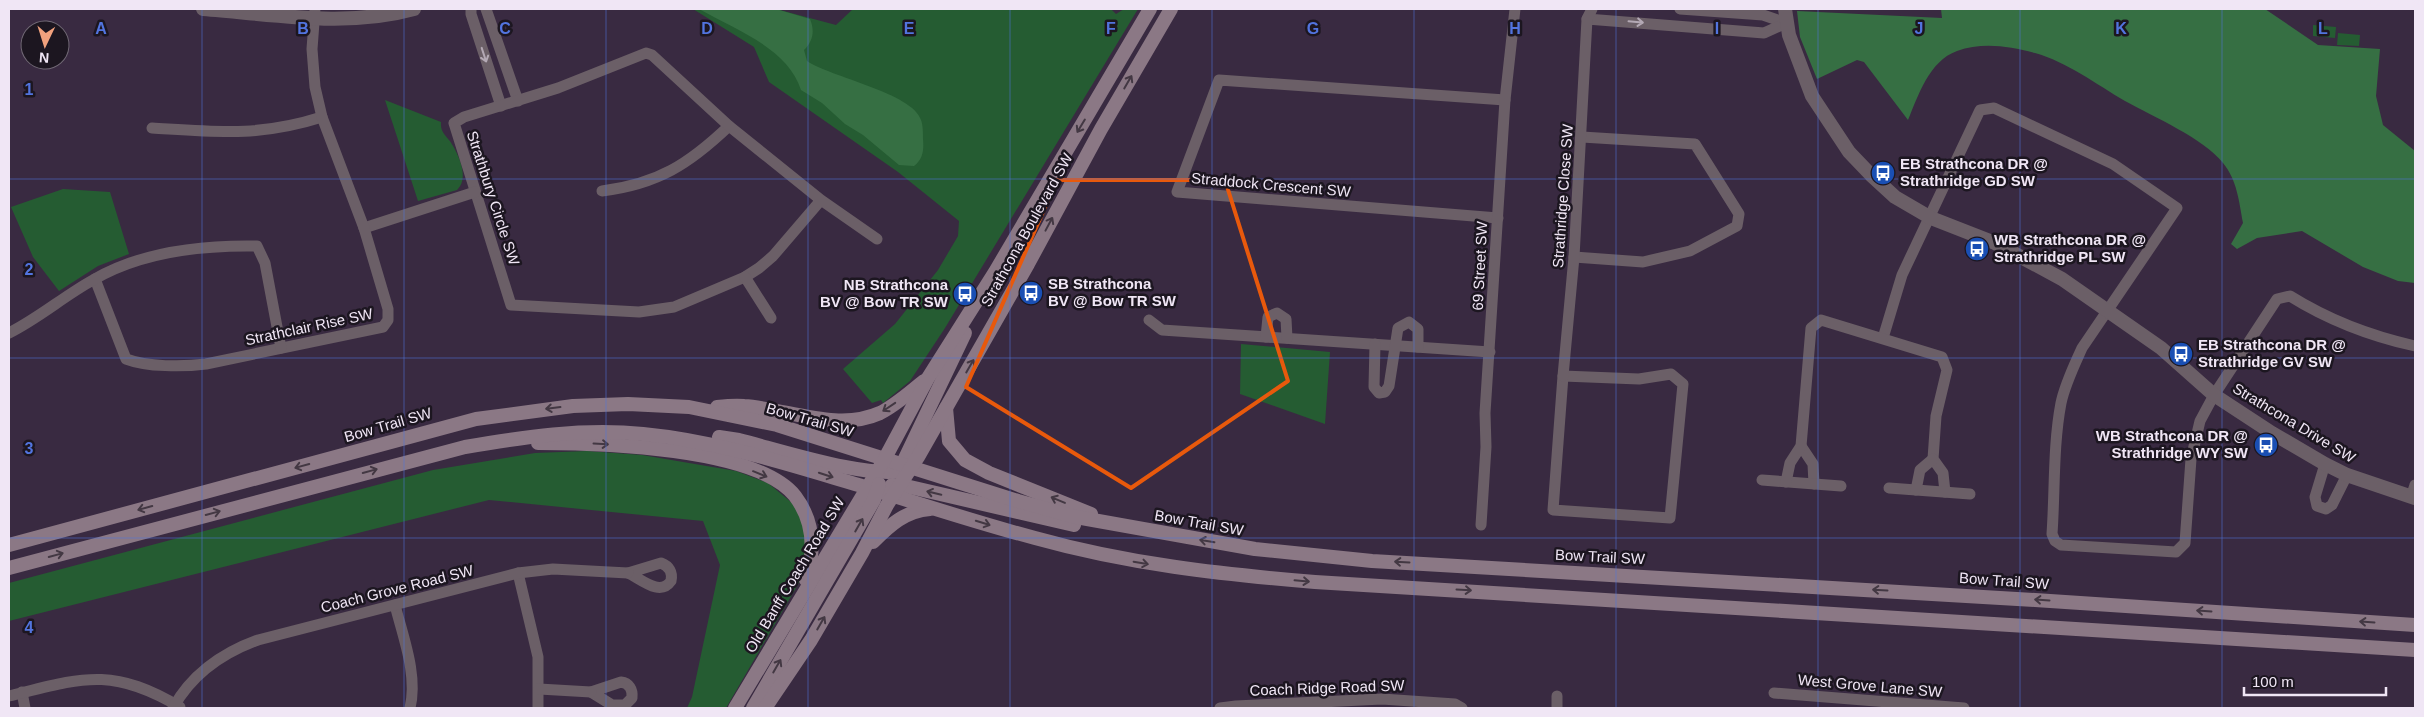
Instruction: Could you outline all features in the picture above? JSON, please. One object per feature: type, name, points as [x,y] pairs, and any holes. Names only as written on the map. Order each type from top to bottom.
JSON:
[{"type":"main road","name":"Strathcona Boulevard SW","points":[[889,478],[928,378],[995,272],[1150,9]]},
{"type":"main road","name":"Strathcona Boulevard SW","points":[[889,478],[946,408],[1028,264],[1101,129],[1172,9]]},
{"type":"main road","points":[[753,708],[889,478],[995,272]]},
{"type":"main road","points":[[689,407],[744,406],[815,418],[850,420],[866,418],[881,412],[928,378]]},
{"type":"main road","name":"Bow Trail SW","points":[[9,545],[476,419],[574,406],[628,404],[689,407],[777,425],[889,478],[937,508],[1035,538],[1113,558],[1226,574],[1315,582],[2415,650]]},
{"type":"main road","points":[[946,408],[949,440],[966,460],[989,473],[1119,526]]},
{"type":"main road","points":[[642,434],[693,433],[739,440],[1072,525],[1119,526]]},
{"type":"main road","name":"Bow Trail SW","points":[[9,568],[464,447],[541,434],[642,434],[696,441],[752,453],[1018,501],[1119,526],[1255,549],[1317,557],[2025,599],[2415,625]]},
{"type":"main road","points":[[464,447],[571,443],[641,447],[701,456],[760,473],[784,487],[794,496],[809,526],[813,549],[810,570],[800,600]]},
{"type":"main road","points":[[766,708],[811,640],[862,554],[889,478]]},
{"type":"main road","name":"Old Banff Coach Road SW","points":[[735,708],[800,600],[889,478]]},
{"type":"main road","points":[[862,554],[890,524],[909,513],[937,508]]},
{"type":"street","points":[[203,9],[369,17],[414,9]]},
{"type":"street","points":[[471,9],[500,106]]},
{"type":"street","points":[[486,9],[518,100]]},
{"type":"street","name":"69 Street SW","points":[[1481,525],[1505,100],[1515,9]]},
{"type":"street","points":[[1680,9],[1763,15],[1786,23]]},
{"type":"street","name":"Strathcona Drive SW","points":[[1785,9],[1786,23],[1801,71],[1812,96],[1849,152],[1870,175],[1895,197],[1931,218],[1995,243],[2062,278],[2161,348],[2214,395],[2272,433],[2325,464],[2347,475],[2414,493]]},
{"type":"street","name":"Strathclair Rise SW","points":[[95,278],[126,360],[135,363],[192,366],[383,327],[388,320],[388,309],[364,228],[322,117],[315,86],[313,71],[315,13]]},
{"type":"street","points":[[1590,14],[1764,32],[1786,23]]},
{"type":"street","name":"Strathridge Close SW","points":[[1563,376],[1639,379],[1671,374],[1683,384],[1670,518],[1554,510],[1563,376],[1574,257],[1590,14]]},
{"type":"street","name":"Strathbury Circle SW","points":[[646,54],[652,55],[729,126],[821,200],[772,256],[745,277],[674,308],[651,312],[511,305],[454,124],[464,117],[518,100],[597,74],[646,54]]},
{"type":"street","name":"Straddock Crescent SW","points":[[1498,218],[1178,192],[1219,80],[1505,100]]},
{"type":"street","points":[[1883,338],[1902,275],[1931,218],[1980,110],[1994,108],[2113,164],[2177,208],[2082,348],[2071,372],[2061,402],[2052,534],[2055,541],[2061,545],[2176,552],[2182,549],[2185,543],[2194,442],[2200,421],[2214,395],[2277,299],[2290,296],[2317,313],[2350,328],[2415,346]]},
{"type":"street","points":[[152,128],[236,133],[256,132],[277,130],[322,117]]},
{"type":"street","points":[[602,191],[625,188],[658,177],[694,158],[729,126]]},
{"type":"street","points":[[1574,257],[1643,262],[1690,251],[1737,226],[1739,214],[1695,144],[1582,137]]},
{"type":"street","points":[[364,228],[475,192]]},
{"type":"street","points":[[821,200],[876,239]]},
{"type":"street","points":[[9,333],[33,320],[95,278],[127,264],[165,253],[201,248],[257,246],[265,263],[281,348]]},
{"type":"street","points":[[745,277],[772,318]]},
{"type":"street","points":[[1266,336],[1268,317],[1277,313],[1286,319],[1287,338]]},
{"type":"street","points":[[1150,320],[1162,330],[1490,352]]},
{"type":"street","points":[[1786,482],[1790,463],[1801,446],[1811,328],[1821,320],[1942,357],[1947,370],[1936,416],[1933,459],[1943,473],[1944,492]]},
{"type":"street","points":[[1375,344],[1374,387],[1380,393],[1385,392],[1389,386],[1398,328],[1409,322],[1418,329],[1418,347]]},
{"type":"street","points":[[1801,446],[1813,464],[1814,484]]},
{"type":"street","points":[[1916,490],[1920,470],[1933,459]]},
{"type":"street","points":[[2325,464],[2315,497],[2317,506],[2326,509],[2332,505],[2347,475]]},
{"type":"street","points":[[1762,480],[1841,486]]},
{"type":"street","points":[[1889,488],[1970,494]]},
{"type":"street","name":"Coach Grove Road SW","points":[[177,707],[184,689],[201,672],[241,646],[518,573],[554,569],[628,573]]},
{"type":"street","points":[[518,573],[535,641],[539,688],[538,708]]},
{"type":"street","points":[[395,605],[409,664],[412,698],[410,708]]},
{"type":"street","points":[[9,696],[72,680],[111,680],[152,692],[177,707]]},
{"type":"street","points":[[539,688],[591,692]]},
{"type":"street","points":[[22,692],[25,708]]},
{"type":"street","name":"West Grove Lane SW","points":[[1774,693],[1822,703],[1964,708]]},
{"type":"street","name":"Coach Ridge Road SW","points":[[1220,708],[1382,699],[1455,704],[1462,708]]},
{"type":"highlighted area","points":[[1057,180],[1225,180],[1288,381],[1131,488],[966,387]]},
{"type":"green space","points":[[693,9],[776,9],[836,25],[853,9],[1111,9],[1116,14],[1124,9],[1138,9],[945,328],[910,381],[883,403],[881,400],[872,403],[843,369],[895,324],[938,270],[958,236],[959,221],[898,172],[769,82],[754,47]]},
{"type":"green space","points":[[699,9],[776,9],[810,19],[812,36],[804,50],[807,61],[833,73],[870,86],[915,110],[921,120],[923,129],[923,151],[919,160],[914,166],[899,165],[863,135],[845,124],[822,103],[801,90],[794,75],[772,51],[743,32]]},
{"type":"green space","points":[[1941,9],[2265,9],[2318,45],[2380,49],[2376,96],[2383,125],[2415,151],[2415,283],[2398,281],[2363,267],[2302,231],[2257,238],[2237,249],[2231,244],[2243,223],[2234,184],[2223,163],[2191,137],[2125,101],[2081,74],[2047,57],[2005,47],[1986,46],[1957,51],[1947,56],[1932,71],[1921,90],[1908,120],[1864,62],[1857,60],[1817,79],[1800,37],[1797,11],[1942,18]]},
{"type":"green space","points":[[2313,25],[2336,27],[2335,38],[2313,36]]},
{"type":"green space","points":[[2338,33],[2360,35],[2359,46],[2337,45]]},
{"type":"green space","points":[[385,100],[441,122],[445,135],[461,162],[463,174],[461,185],[457,190],[418,201]]},
{"type":"green space","points":[[63,189],[110,192],[129,254],[98,266],[59,291],[33,257],[11,207]]},
{"type":"green space","points":[[1241,344],[1330,352],[1325,424],[1240,394]]},
{"type":"green space","points":[[587,451],[642,455],[736,471],[768,483],[797,507],[809,537],[800,581],[726,708],[687,708],[692,697],[720,565],[703,521],[489,500],[9,621],[9,583],[433,470],[535,453]]},
{"type":"place","name":"EB Strathcona DR @ Strathridge GD SW","points":[[1883,173]]},
{"type":"place","name":"WB Strathcona DR @ Strathridge PL SW","points":[[1977,249]]},
{"type":"place","name":"SB Strathcona BV @ Bow TR SW","points":[[1031,293]]},
{"type":"place","name":"NB Strathcona BV @ Bow TR SW","points":[[965,294]]},
{"type":"place","name":"EB Strathcona DR @ Strathridge GV SW","points":[[2181,354]]},
{"type":"place","name":"WB Strathcona DR @ Strathridge WY SW","points":[[2266,445]]}]
